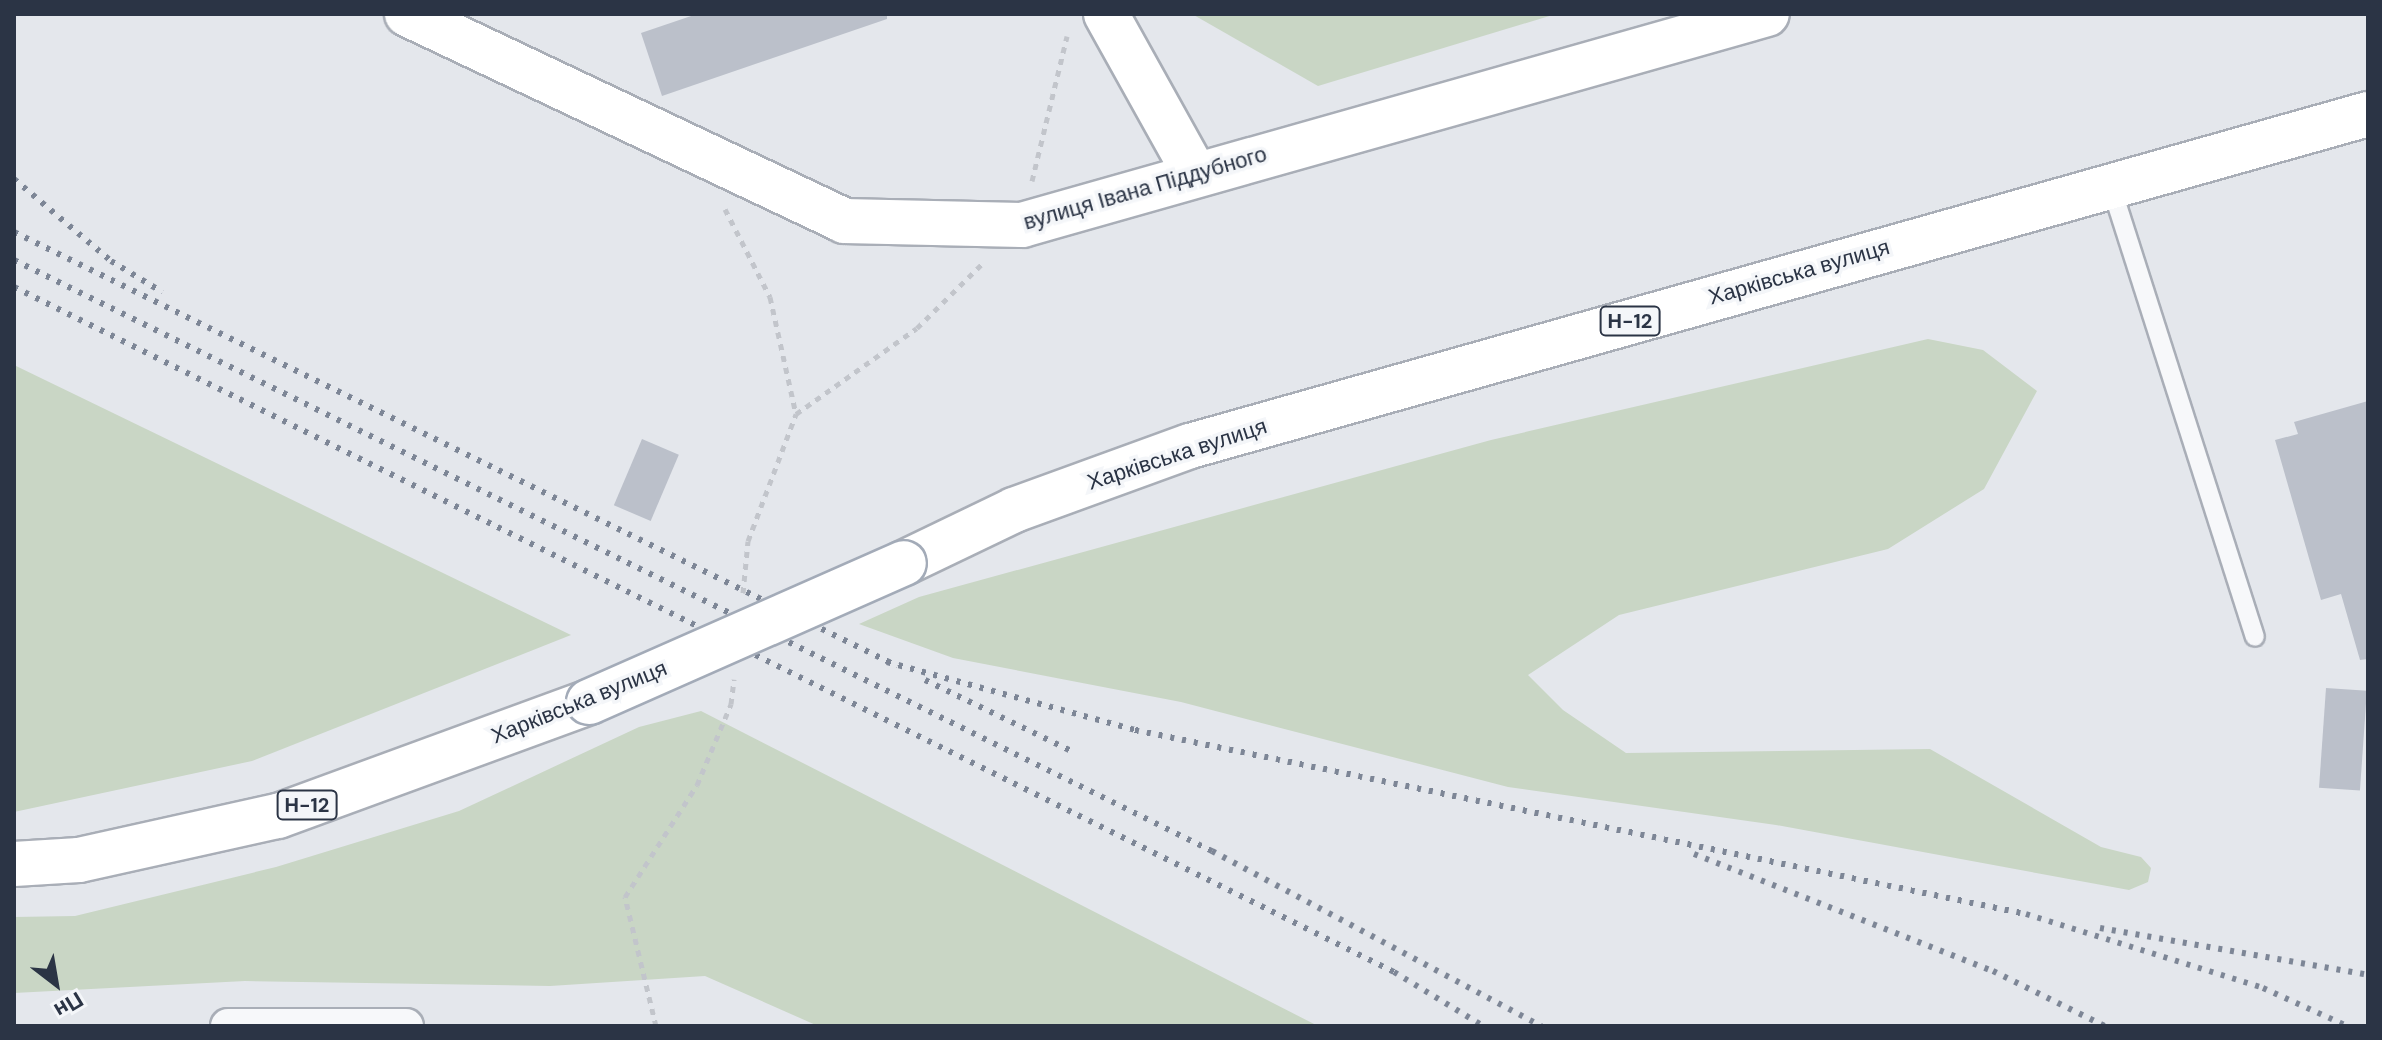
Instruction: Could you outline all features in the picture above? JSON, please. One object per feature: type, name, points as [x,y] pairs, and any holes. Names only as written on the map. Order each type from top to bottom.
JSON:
[{"type":"main road","name":"вулиця Івана Піддубного","points":[[407,14],[844,221],[1022,225],[1767,14]]},
{"type":"main road","points":[[1106,14],[1195,174]]},
{"type":"main road","name":"Харківська вулиця","points":[[14,864],[79,860],[278,816],[589,702],[904,563],[1014,510],[1190,446],[2110,183],[2368,114]]},
{"type":"street","points":[[228,1026],[406,1026]]},
{"type":"lane","points":[[2110,183],[2255,637]]},
{"type":"path","points":[[1022,225],[1067,36]]},
{"type":"path","points":[[722,204],[770,297],[796,414]]},
{"type":"green space","points":[[1192,14],[1556,14],[1318,86]]},
{"type":"green space","points":[[1928,339],[1983,350],[2037,391],[1984,489],[1888,549],[1619,615],[1528,675],[1563,710],[1626,753],[1930,749],[2101,847],[2141,857],[2151,868],[2148,882],[2129,890],[1776,825],[1508,787],[1181,702],[953,658],[859,624],[919,597],[1491,440]]},
{"type":"green space","points":[[14,365],[571,635],[252,761],[14,812]]},
{"type":"green space","points":[[701,711],[1318,1026],[818,1026],[705,976],[550,986],[245,981],[14,993],[14,917],[75,916],[276,867],[459,811],[639,727]]},
{"type":"building","points":[[697,14],[887,14],[887,19],[662,96],[641,33]]},
{"type":"building","points":[[2368,401],[2368,659],[2360,660],[2341,594],[2321,600],[2275,440],[2298,434],[2294,422]]},
{"type":"building","points":[[642,439],[679,455],[651,521],[614,505]]},
{"type":"building","points":[[2326,688],[2367,691],[2360,791],[2319,788]]},
{"type":"railway","points":[[14,179],[111,261],[162,292]]},
{"type":"railway","points":[[14,232],[897,666]]},
{"type":"railway","points":[[14,260],[1212,851],[1541,1026]]},
{"type":"railway","points":[[14,287],[1394,972],[1483,1026]]},
{"type":"railway","points":[[887,662],[1135,730],[2026,914],[2263,988],[2347,1026]]},
{"type":"railway","points":[[925,680],[1071,751]]},
{"type":"railway","points":[[1694,854],[1993,971],[2105,1026]]},
{"type":"railway","points":[[2100,928],[2368,975]]}]
